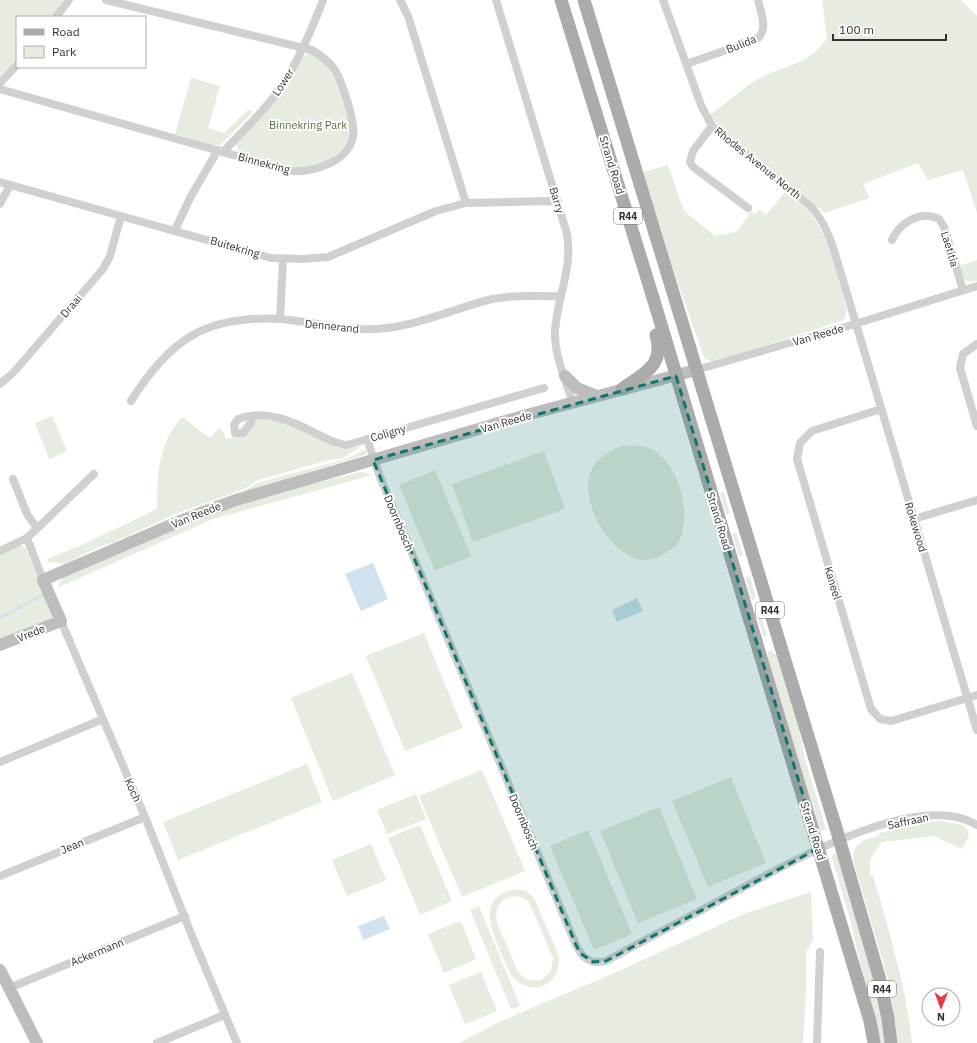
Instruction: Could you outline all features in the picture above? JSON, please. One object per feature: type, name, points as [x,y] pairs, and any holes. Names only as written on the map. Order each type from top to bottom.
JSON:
[{"type":"main road","name":"Strand Road","points":[[561,0],[654,301],[819,848],[870,1020],[874,1043]]},
{"type":"main road","name":"Strand Road","points":[[584,0],[839,840],[880,980],[891,1043]]},
{"type":"main road","points":[[622,390],[654,365],[658,359],[659,346],[652,312],[654,301]]},
{"type":"street","points":[[57,16],[69,0]]},
{"type":"street","name":"Binnekring","points":[[0,89],[282,169],[304,171],[329,163],[347,150],[353,138],[353,127],[338,76],[334,69],[322,56],[303,48],[106,0]]},
{"type":"street","name":"Lower","points":[[174,230],[191,196],[221,151],[272,98],[283,83],[303,48],[323,0]]},
{"type":"street","points":[[400,0],[408,16],[466,203]]},
{"type":"street","name":"Barry","points":[[496,0],[558,202],[570,247],[555,335],[573,403]]},
{"type":"street","name":"Rhodes Avenue North","points":[[663,0],[700,105],[712,126],[803,200],[820,218],[832,243],[855,324]]},
{"type":"street","name":"Bulida","points":[[686,64],[756,40],[760,37],[763,21],[758,0]]},
{"type":"street","points":[[0,83],[16,66]]},
{"type":"street","points":[[712,126],[693,151],[690,162],[694,167],[748,208]]},
{"type":"street","name":"Buitekring","points":[[0,182],[271,258],[284,260],[328,257],[436,211],[466,203],[533,201],[558,202]]},
{"type":"street","points":[[0,204],[10,185]]},
{"type":"street","name":"Draai","points":[[0,384],[13,373],[103,269],[110,256],[121,216]]},
{"type":"street","name":"Laetitia","points":[[892,240],[899,228],[912,219],[926,216],[939,219],[944,227],[962,290]]},
{"type":"street","points":[[280,319],[284,260]]},
{"type":"street","name":"Van Reede","points":[[43,580],[185,519],[236,500],[597,396],[676,376],[855,324],[977,286]]},
{"type":"street","name":"Dennerand","points":[[131,401],[140,386],[170,352],[194,333],[219,324],[280,319],[347,328],[378,329],[400,326],[493,299],[561,296]]},
{"type":"street","name":"Rokewood","points":[[855,324],[977,730]]},
{"type":"street","points":[[977,344],[968,349],[960,361],[960,368],[977,426]]},
{"type":"street","points":[[565,376],[577,388],[597,396]]},
{"type":"street","name":"Coligny","points":[[253,416],[246,429],[240,434],[234,432],[235,422],[244,417],[253,416],[286,419],[340,444],[353,444],[544,388]]},
{"type":"street","name":"Kaneel","points":[[881,409],[812,431],[800,443],[797,451],[797,464],[874,715],[880,719],[891,721],[967,698]]},
{"type":"street","name":"Doornbosch","points":[[367,439],[373,460],[576,945],[586,958],[593,962],[606,961],[819,848],[839,840]]},
{"type":"street","points":[[0,551],[27,538],[94,474]]},
{"type":"street","points":[[12,479],[27,514],[37,528]]},
{"type":"street","points":[[914,519],[977,500]]},
{"type":"street","name":"Koch","points":[[27,538],[43,580],[145,817],[224,1015],[237,1043]]},
{"type":"street","name":"Vrede","points":[[0,645],[61,621]]},
{"type":"street","points":[[967,698],[977,695]]},
{"type":"street","points":[[0,762],[103,719]]},
{"type":"street","name":"Saffraan","points":[[839,840],[898,821],[924,815],[952,816],[977,825]]},
{"type":"street","name":"Jean","points":[[0,876],[145,817]]},
{"type":"street","name":"Ackermann","points":[[9,988],[185,916]]},
{"type":"street","points":[[817,1043],[820,952]]},
{"type":"street","points":[[0,970],[37,1043]]},
{"type":"street","points":[[157,1043],[224,1015]]},
{"type":"highlighted area","points":[[676,376],[819,848],[606,961],[593,962],[580,953],[373,460]]},
{"type":"green space","points":[[0,0],[63,0],[53,16],[16,16],[16,60],[0,76]]},
{"type":"green space","points":[[822,0],[961,0],[977,16],[977,213],[963,170],[928,180],[918,163],[863,184],[870,198],[824,213],[819,207],[818,208],[718,125],[710,115],[755,81],[772,72],[805,59],[819,48],[827,39]]},
{"type":"green space","name":"Binnekring Park","points":[[310,53],[319,58],[326,65],[338,84],[350,128],[349,137],[345,146],[338,153],[321,163],[302,168],[293,168],[273,164],[239,152],[236,144],[262,117],[292,77],[303,57]]},
{"type":"green space","points":[[191,78],[220,86],[208,128],[224,133],[248,110],[253,112],[220,145],[213,145],[175,134]]},
{"type":"green space","points":[[668,165],[684,211],[715,236],[736,232],[751,212],[755,214],[759,209],[766,215],[785,192],[809,212],[823,233],[837,272],[847,310],[844,320],[729,357],[710,361],[704,358],[672,266],[643,172]]},
{"type":"green space","points":[[977,260],[977,281],[968,282],[963,278],[959,266]]},
{"type":"green space","points":[[52,416],[67,451],[49,459],[35,423]]},
{"type":"green space","points":[[182,417],[210,438],[219,428],[223,431],[226,439],[241,436],[254,421],[264,419],[286,424],[338,448],[347,449],[362,446],[343,458],[329,460],[258,480],[244,489],[175,514],[114,542],[96,548],[65,564],[48,562],[47,559],[84,544],[155,510],[157,507],[159,471],[164,448],[168,437]]},
{"type":"green space","points":[[621,446],[642,446],[652,450],[661,456],[668,464],[679,484],[684,506],[682,534],[675,547],[670,551],[654,558],[644,560],[631,557],[619,549],[598,523],[592,508],[588,492],[589,478],[594,465],[603,456]]},
{"type":"green space","points":[[366,449],[366,454],[364,455],[168,520],[210,502],[244,491],[257,483],[346,459]]},
{"type":"green space","points":[[544,451],[565,509],[473,542],[452,484]]},
{"type":"green space","points":[[435,470],[471,556],[435,571],[399,485]]},
{"type":"green space","points":[[362,472],[372,475],[213,519],[57,588],[63,578],[220,510],[294,488]]},
{"type":"green space","points":[[724,492],[730,514],[726,515],[720,493]]},
{"type":"green space","points":[[736,532],[743,555],[739,556],[732,534]]},
{"type":"green space","points":[[19,544],[26,549],[53,616],[52,619],[0,641],[0,554]]},
{"type":"green space","points":[[750,576],[756,599],[752,600],[745,577]]},
{"type":"green space","points":[[762,618],[767,636],[764,637],[758,619]]},
{"type":"green space","points":[[424,633],[463,728],[405,751],[366,656]]},
{"type":"green space","points":[[771,650],[779,658],[797,721],[807,766],[825,825],[825,829],[823,831],[820,831],[767,662],[768,652]]},
{"type":"green space","points":[[352,673],[395,775],[333,801],[291,698]]},
{"type":"green space","points":[[307,764],[322,802],[178,860],[163,822]]},
{"type":"green space","points":[[482,770],[525,871],[462,897],[419,796]]},
{"type":"green space","points":[[731,777],[766,863],[708,887],[672,801]]},
{"type":"green space","points":[[416,794],[426,819],[387,834],[377,810]]},
{"type":"green space","points":[[659,807],[697,899],[638,923],[600,831]]},
{"type":"green space","points":[[942,821],[962,825],[968,830],[969,836],[962,849],[934,836],[882,842],[870,859],[870,876],[873,876],[891,938],[906,1001],[912,1043],[898,1043],[888,979],[853,860],[854,854],[855,849],[860,843],[879,836],[880,833],[920,822]]},
{"type":"green space","points":[[420,825],[452,901],[420,915],[388,838]]},
{"type":"green space","points":[[588,830],[632,934],[594,950],[550,846]]},
{"type":"green space","points":[[371,844],[386,880],[347,896],[332,860]]},
{"type":"green space","points":[[835,853],[838,855],[873,972],[886,1043],[879,1043],[850,919],[832,858],[832,855]]},
{"type":"green space","points":[[516,889],[526,891],[534,898],[559,956],[555,975],[550,982],[543,986],[527,986],[519,982],[511,975],[495,938],[491,924],[490,912],[493,902],[501,894]],"holes":[[[515,896],[523,898],[529,902],[553,958],[551,971],[541,980],[527,980],[518,972],[497,923],[497,908],[502,901]]]},
{"type":"green space","points":[[811,892],[813,940],[806,952],[806,992],[803,1043],[459,1043],[501,1021],[612,974],[746,913]]},
{"type":"green space","points":[[479,906],[520,1006],[511,1009],[470,910]]},
{"type":"green space","points":[[461,921],[476,959],[444,973],[428,934]]},
{"type":"green space","points":[[481,972],[497,1011],[465,1024],[449,985]]},
{"type":"water","points":[[373,563],[388,599],[361,611],[345,574]]},
{"type":"water","points":[[637,598],[643,611],[617,622],[612,610]]},
{"type":"water","points":[[384,916],[390,929],[363,940],[358,926]]},
{"type":"waterway","points":[[0,618],[41,596]]}]
